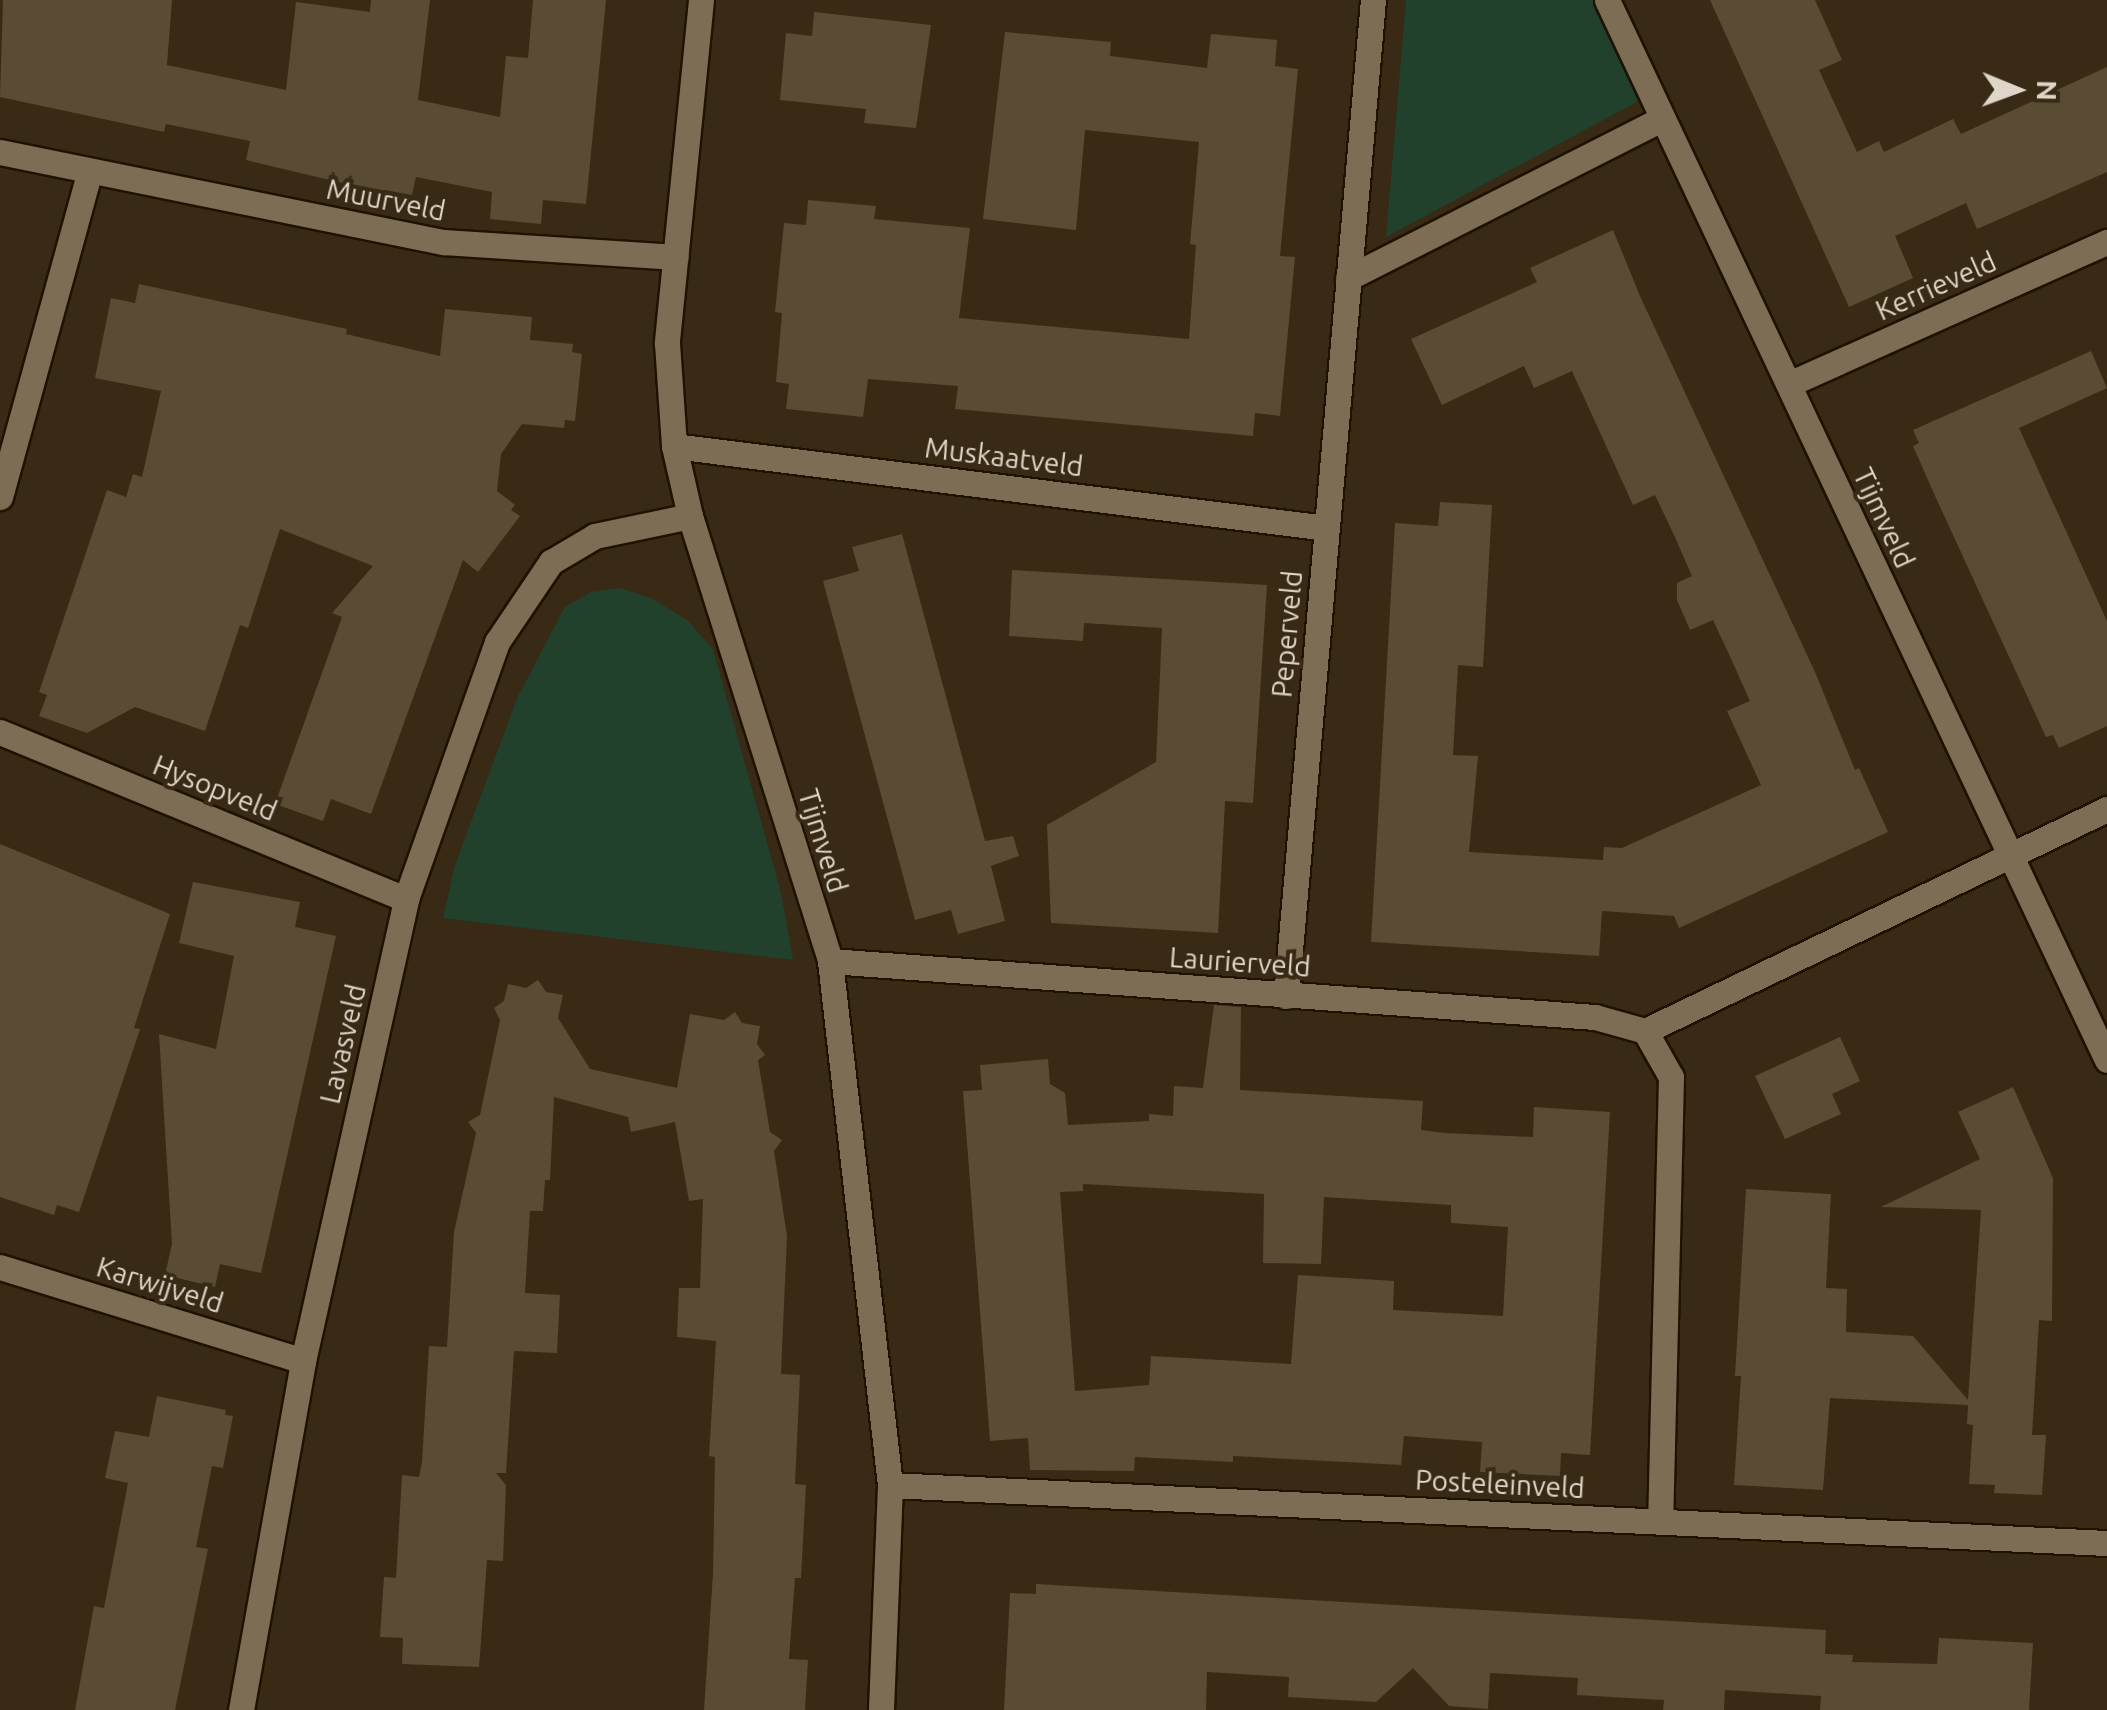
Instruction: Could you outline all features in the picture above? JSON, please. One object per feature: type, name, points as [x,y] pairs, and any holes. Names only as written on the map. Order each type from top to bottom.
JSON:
[{"type":"street","name":"Tijmveld","points":[[701,0],[667,343],[674,446],[690,516],[830,961],[890,1485],[880,1710]]},
{"type":"street","name":"Peperveld","points":[[1286,996],[1373,0]]},
{"type":"street","name":"Tijmveld","points":[[1608,0],[2107,1060]]},
{"type":"street","points":[[1348,278],[1662,119]]},
{"type":"street","name":"Muurveld","points":[[0,152],[444,242],[676,257]]},
{"type":"street","points":[[0,497],[90,172]]},
{"type":"street","name":"Kerrieveld","points":[[1789,384],[2107,242]]},
{"type":"street","name":"Muskaatveld","points":[[674,446],[1327,528]]},
{"type":"street","name":"Lavasveld","points":[[240,1710],[303,1361],[406,900],[498,642],[551,562],[594,536],[690,516]]},
{"type":"street","name":"Hysopveld","points":[[0,732],[406,900]]},
{"type":"street","points":[[1660,1522],[1670,1077],[1644,1031],[2107,809]]},
{"type":"street","name":"Laurierveld","points":[[830,961],[1594,1017],[1644,1031]]},
{"type":"street","name":"Karwijveld","points":[[0,1267],[303,1361]]},
{"type":"street","name":"Posteleinveld","points":[[890,1485],[2107,1543]]},
{"type":"green space","points":[[1406,0],[1605,0],[1648,96],[1386,237]]},
{"type":"green space","points":[[620,588],[651,598],[687,620],[713,649],[781,893],[793,960],[443,918],[455,865],[518,696],[565,607],[591,592]]},
{"type":"building","points":[[3,0],[172,0],[167,65],[286,90],[296,2],[370,12],[371,0],[430,0],[418,100],[500,117],[506,56],[528,58],[533,0],[606,0],[586,204],[543,200],[541,224],[490,219],[492,192],[416,177],[412,195],[385,190],[384,193],[246,160],[250,141],[166,124],[164,132],[0,97]]},
{"type":"building","points":[[1710,0],[1815,0],[1842,60],[1819,70],[1857,152],[1879,141],[1884,152],[1953,119],[1961,134],[2107,67],[2107,172],[1977,229],[1966,203],[1895,236],[1913,278],[1849,307]]},
{"type":"building","points":[[814,12],[931,25],[916,128],[864,123],[866,109],[780,100],[786,33],[812,36]]},
{"type":"building","points":[[1005,32],[1111,42],[1110,56],[1207,68],[1211,34],[1277,40],[1275,66],[1298,69],[1280,256],[1295,257],[1280,416],[1255,413],[1253,436],[955,409],[958,386],[868,379],[863,417],[786,409],[789,384],[776,382],[782,313],[775,312],[784,223],[806,225],[808,200],[876,206],[874,219],[970,228],[959,318],[1189,339],[1196,245],[1190,244],[1199,142],[1085,130],[1076,230],[983,219]]},
{"type":"building","points":[[1613,230],[1815,672],[1855,770],[1859,768],[1888,832],[1679,928],[1674,916],[1602,911],[1599,956],[1371,942],[1395,523],[1438,526],[1440,502],[1492,505],[1483,667],[1458,665],[1453,755],[1478,756],[1469,852],[1603,860],[1604,847],[1622,848],[1761,785],[1727,711],[1750,701],[1732,661],[1713,620],[1690,630],[1677,600],[1677,583],[1692,576],[1674,535],[1655,495],[1633,505],[1572,371],[1534,388],[1524,366],[1442,405],[1411,339],[1537,282],[1530,268]]},
{"type":"building","points":[[139,284],[347,329],[346,334],[440,356],[445,309],[532,317],[530,340],[573,344],[572,352],[582,354],[575,421],[565,420],[564,428],[522,424],[501,454],[497,491],[515,505],[511,510],[520,516],[478,572],[463,560],[371,814],[331,799],[323,821],[275,804],[342,617],[332,613],[373,566],[280,529],[248,628],[240,625],[205,731],[135,707],[87,733],[39,716],[47,695],[39,692],[107,490],[126,497],[133,474],[142,477],[161,391],[95,378],[111,298],[135,303]]},
{"type":"building","points":[[2091,351],[2107,388],[2019,428],[2107,621],[2107,726],[2059,748],[2053,735],[2046,737],[1936,498],[1913,446],[1919,443],[1913,430]]},
{"type":"building","points":[[902,534],[985,841],[1013,836],[1019,856],[991,866],[1005,921],[958,934],[951,910],[915,920],[823,581],[859,571],[852,547]]},
{"type":"building","points":[[1012,570],[1267,585],[1253,803],[1225,801],[1218,933],[1051,923],[1047,825],[1156,762],[1162,628],[1084,623],[1083,641],[1009,636]]},
{"type":"building","points":[[0,844],[170,914],[134,1028],[140,1029],[79,1212],[57,1205],[54,1215],[0,1197]]},
{"type":"building","points":[[193,882],[300,902],[295,927],[336,936],[261,1273],[220,1264],[215,1287],[165,1275],[172,1244],[159,1034],[216,1049],[234,956],[179,943]]},
{"type":"building","points":[[538,980],[546,992],[563,995],[558,1018],[590,1069],[677,1088],[690,1014],[724,1020],[735,1012],[742,1023],[760,1026],[757,1044],[765,1055],[758,1060],[770,1132],[782,1140],[774,1151],[787,1236],[781,1374],[800,1375],[795,1484],[806,1485],[801,1578],[795,1578],[789,1659],[808,1660],[805,1710],[704,1710],[713,1573],[715,1457],[709,1456],[716,1341],[677,1337],[679,1288],[700,1288],[703,1199],[689,1201],[675,1122],[631,1132],[628,1117],[554,1097],[550,1180],[545,1180],[543,1211],[530,1211],[525,1293],[560,1295],[557,1353],[514,1351],[506,1473],[496,1473],[506,1485],[503,1561],[487,1560],[479,1667],[402,1664],[403,1638],[380,1637],[384,1577],[396,1578],[402,1475],[419,1477],[422,1462],[429,1346],[447,1347],[454,1232],[476,1133],[468,1122],[480,1115],[500,1020],[494,1008],[504,1001],[508,984],[526,988]]},
{"type":"building","points":[[1214,1005],[1241,1007],[1240,1090],[1423,1101],[1421,1130],[1444,1133],[1533,1137],[1534,1107],[1610,1112],[1590,1455],[1561,1453],[1560,1476],[1480,1472],[1482,1442],[1404,1436],[1401,1465],[1233,1456],[1233,1462],[1135,1457],[1134,1471],[1030,1470],[1028,1438],[990,1441],[963,1091],[982,1090],[980,1065],[1048,1059],[1050,1084],[1065,1093],[1068,1125],[1149,1121],[1149,1114],[1173,1116],[1174,1086],[1203,1088]],"holes":[[[1083,1184],[1264,1194],[1263,1263],[1321,1264],[1324,1197],[1451,1205],[1451,1223],[1508,1227],[1503,1316],[1393,1310],[1394,1281],[1298,1275],[1291,1364],[1151,1356],[1149,1385],[1075,1391],[1060,1192],[1083,1191]]]},
{"type":"building","points":[[1840,1037],[1860,1081],[1832,1094],[1841,1114],[1785,1139],[1755,1076]]},
{"type":"building","points":[[2013,1087],[2053,1178],[2052,1321],[2039,1320],[2032,1435],[2046,1435],[2042,1495],[1994,1493],[1995,1485],[1969,1484],[1973,1425],[1967,1424],[1968,1405],[1830,1398],[1823,1490],[1734,1485],[1741,1376],[1735,1376],[1746,1189],[1831,1194],[1826,1288],[1847,1289],[1846,1332],[1913,1336],[1968,1400],[1981,1210],[1881,1207],[1980,1159],[1958,1112]]},
{"type":"building","points":[[157,1396],[226,1410],[225,1415],[233,1416],[223,1468],[212,1466],[196,1547],[208,1549],[175,1710],[75,1710],[94,1606],[104,1608],[128,1483],[105,1478],[115,1431],[149,1437]]},
{"type":"building","points":[[1036,1584],[1826,1630],[1825,1654],[1853,1655],[1852,1662],[1937,1664],[1939,1638],[2033,1643],[2029,1710],[1820,1710],[1821,1696],[1725,1690],[1724,1710],[1663,1710],[1664,1700],[1577,1695],[1578,1678],[1490,1673],[1488,1709],[1449,1706],[1413,1668],[1376,1702],[1288,1697],[1289,1677],[1207,1672],[1206,1710],[1004,1710],[1010,1593],[1036,1594]]}]
